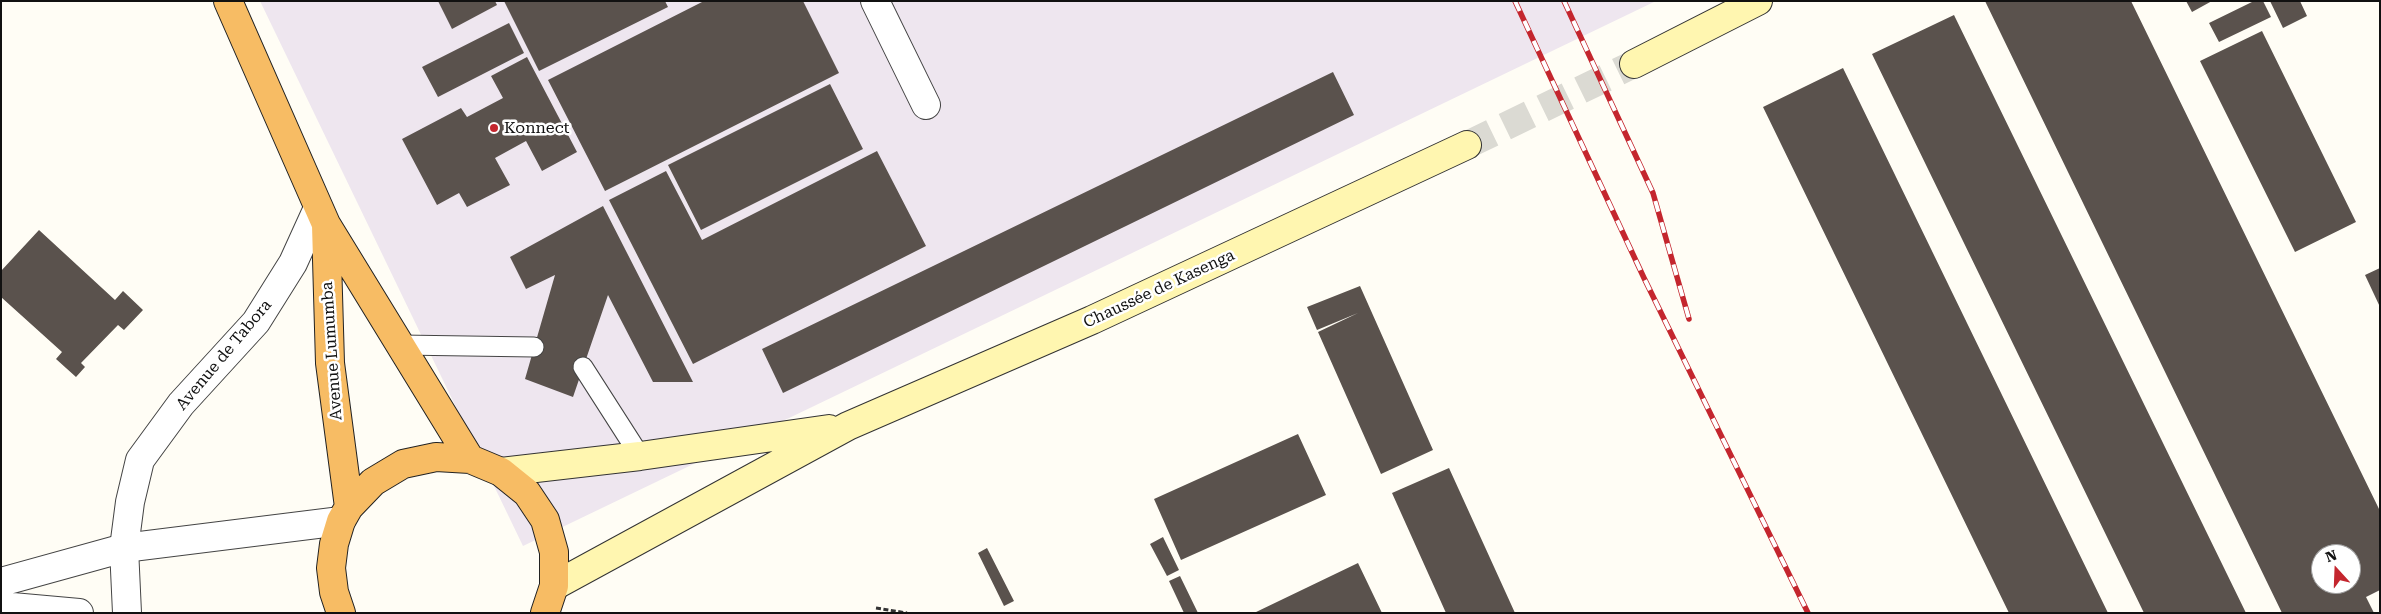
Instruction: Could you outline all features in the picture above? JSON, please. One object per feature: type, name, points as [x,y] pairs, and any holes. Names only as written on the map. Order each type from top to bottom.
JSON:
[{"type":"highway","name":"Avenue Lumumba","points":[[228,1],[322,216],[470,459]]},
{"type":"highway","name":"Avenue Lumumba","points":[[322,216],[330,363],[345,514]]},
{"type":"highway","name":"Avenue Lumumba","points":[[341,613],[334,592],[331,568],[334,544],[345,514],[372,482],[402,464],[436,457],[470,459],[500,472],[526,493],[545,520],[554,552],[554,586],[546,613]]},
{"type":"main road","points":[[1634,64],[1758,1]]},
{"type":"main road","name":"Chaussée de Kasenga","points":[[848,426],[1092,320],[1467,145]]},
{"type":"main road","points":[[500,472],[640,456],[848,426]]},
{"type":"main road","points":[[554,586],[848,426]]},
{"type":"street","points":[[875,1],[926,105]]},
{"type":"street","name":"Avenue de Tabora","points":[[127,613],[124,548],[130,502],[140,460],[181,404],[256,322],[322,216]]},
{"type":"street","points":[[1,582],[124,548],[345,514]]},
{"type":"street","points":[[1,606],[79,613]]},
{"type":"lane","points":[[401,345],[534,347]]},
{"type":"lane","points":[[583,367],[640,456]]},
{"type":"path","points":[[876,608],[907,613]]},
{"type":"shaded area","points":[[260,1],[1656,1],[523,546]]},
{"type":"building","points":[[438,1],[495,1],[497,5],[452,29]]},
{"type":"building","points":[[504,1],[665,1],[668,7],[539,71]]},
{"type":"building","points":[[704,1],[803,1],[839,73],[605,191],[548,80]]},
{"type":"building","points":[[1985,1],[2131,1],[2380,511],[2380,590],[2366,597],[2374,613],[2282,613]]},
{"type":"building","points":[[2186,1],[2212,1],[2192,12]]},
{"type":"building","points":[[2254,1],[2263,1],[2271,17],[2219,42],[2209,23]]},
{"type":"building","points":[[2270,1],[2300,1],[2307,16],[2283,28]]},
{"type":"building","points":[[1954,15],[2246,613],[2144,613],[1872,54]]},
{"type":"building","points":[[509,23],[524,53],[438,97],[422,67]]},
{"type":"building","points":[[2262,31],[2356,222],[2295,252],[2200,61]]},
{"type":"building","name":"Konnect","points":[[527,57],[577,152],[542,171],[526,141],[495,158],[510,185],[467,207],[459,193],[437,205],[402,139],[461,108],[467,117],[503,98],[491,76]]},
{"type":"building","points":[[1843,68],[2108,613],[2009,613],[1763,107]]},
{"type":"building","points":[[1333,72],[1354,115],[783,393],[762,349]]},
{"type":"building","points":[[830,84],[863,149],[701,230],[668,165]]},
{"type":"building","points":[[877,151],[926,246],[693,364],[609,200],[666,171],[702,240]]},
{"type":"building","points":[[603,206],[693,382],[653,382],[608,295],[573,397],[525,379],[555,275],[526,289],[510,257]]},
{"type":"building","points":[[39,230],[115,300],[123,291],[143,310],[124,330],[118,325],[81,363],[85,367],[76,377],[56,359],[62,352],[1,297],[1,271]]},
{"type":"building","points":[[2380,268],[2380,307],[2365,275]]},
{"type":"building","points":[[1360,286],[1433,450],[1381,474],[1318,332],[1358,313],[1317,330],[1307,307]]},
{"type":"building","points":[[1298,434],[1326,495],[1181,560],[1154,499]]},
{"type":"building","points":[[1449,468],[1515,613],[1446,613],[1392,493]]},
{"type":"building","points":[[1163,537],[1179,570],[1167,576],[1150,544]]},
{"type":"building","points":[[987,548],[1014,601],[1004,606],[978,553]]},
{"type":"building","points":[[1358,563],[1382,613],[1254,613]]},
{"type":"building","points":[[1180,576],[1198,613],[1184,613],[1169,581]]},
{"type":"tunnel","points":[[1467,145],[1634,64]]},
{"type":"railway","points":[[1515,1],[1644,278],[1808,613]]},
{"type":"railway","points":[[1564,1],[1653,193],[1689,319]]},
{"type":"place","name":"Konnect","points":[[494,128]]}]
